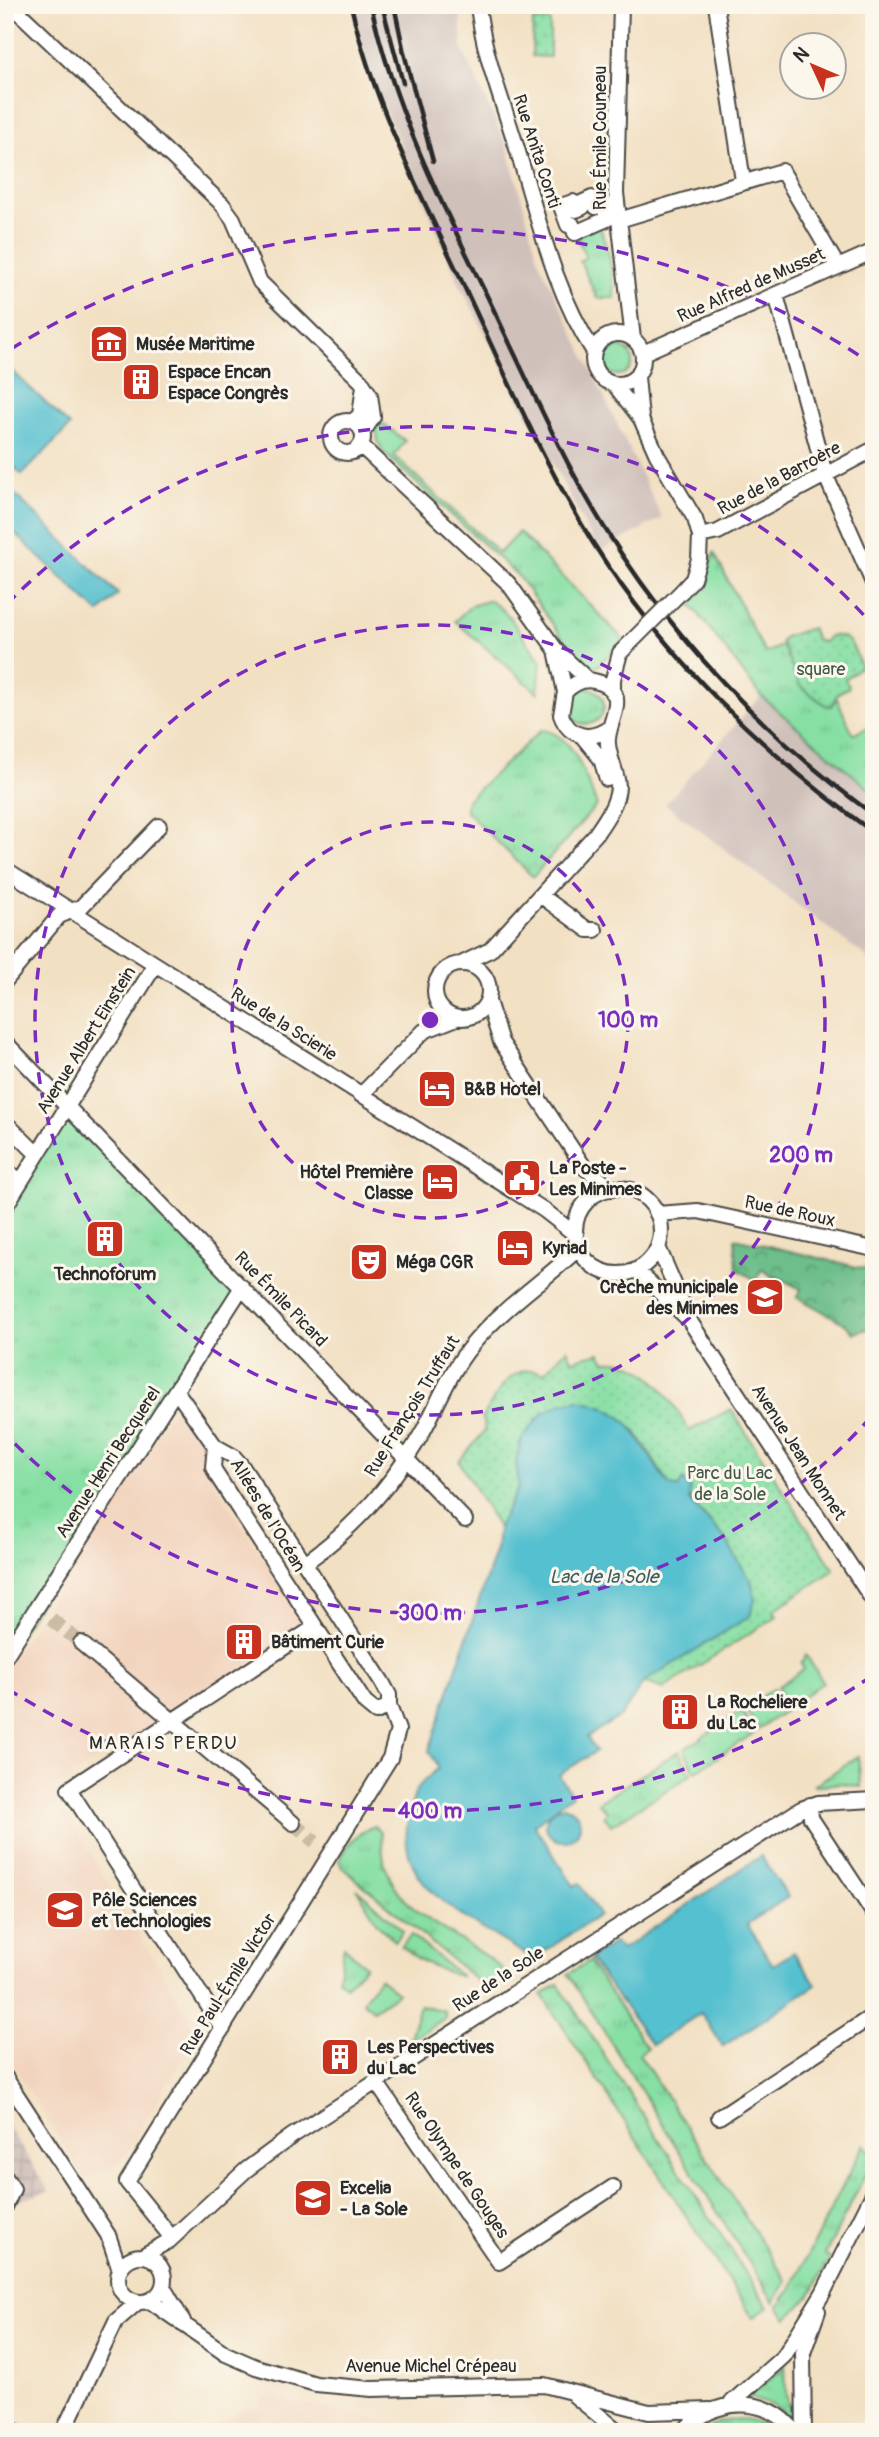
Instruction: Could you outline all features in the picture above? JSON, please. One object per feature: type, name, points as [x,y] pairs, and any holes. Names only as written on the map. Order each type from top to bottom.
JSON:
[{"type":"street","points":[[11,5],[222,204],[233,219],[260,282],[370,395],[373,417],[359,433],[519,596],[556,650],[590,680],[613,693]]},
{"type":"street","name":"Rue Anita Conti","points":[[478,5],[488,60],[567,306],[594,352]]},
{"type":"street","name":"Rue Émile Couneau","points":[[621,5],[616,148],[619,220],[632,312],[633,339]]},
{"type":"street","points":[[716,5],[743,181]]},
{"type":"street","points":[[619,220],[778,170],[785,173],[838,267]]},
{"type":"street","name":"Rue Alfred de Musset","points":[[643,353],[874,251]]},
{"type":"street","points":[[776,295],[825,474],[874,585]]},
{"type":"street","name":"Rue Anita Conti","points":[[567,306],[583,325],[611,336]]},
{"type":"street","points":[[565,692],[579,681],[590,680],[620,653],[693,579],[696,569],[700,536],[695,519],[657,455],[641,419],[614,384],[599,376],[595,369],[594,352],[632,312]]},
{"type":"street","points":[[611,336],[633,339],[643,353],[644,361],[637,377],[641,419]]},
{"type":"street","points":[[614,384],[630,382],[637,377]]},
{"type":"street","name":"Rue de la Barroère","points":[[700,536],[718,532],[874,449]]},
{"type":"street","points":[[556,650],[565,692],[560,706],[564,723],[583,737],[601,759],[611,808]]},
{"type":"street","points":[[583,737],[602,734],[616,715],[613,679],[620,653]]},
{"type":"street","points":[[361,1095],[424,1031],[440,974],[490,950],[595,835],[611,808],[618,787],[608,745],[609,728]]},
{"type":"street","points":[[5,981],[60,916],[81,907],[159,826]]},
{"type":"street","name":"Rue de la Scierie","points":[[5,869],[544,1210],[577,1242]]},
{"type":"street","points":[[540,895],[588,930],[595,930]]},
{"type":"street","points":[[505,934],[491,961],[488,1001],[501,1041],[584,1167],[612,1189],[639,1194],[657,1214],[661,1231],[658,1247],[645,1264],[636,1270],[613,1274],[591,1264],[577,1242],[579,1215],[590,1199],[612,1189]]},
{"type":"street","points":[[461,964],[479,969],[489,985]]},
{"type":"street","name":"Avenue Albert Einstein","points":[[5,1207],[155,965]]},
{"type":"street","points":[[435,997],[445,1013],[463,1018],[501,1041]]},
{"type":"street","points":[[424,1031],[477,1014],[488,1001]]},
{"type":"street","name":"Rue Émile Picard","points":[[5,1042],[465,1520]]},
{"type":"street","points":[[5,1122],[37,1154]]},
{"type":"street","points":[[584,1167],[590,1199]]},
{"type":"street","points":[[5,1171],[21,1180]]},
{"type":"street","name":"Rue de la Scierie","points":[[544,1210],[579,1215]]},
{"type":"street","points":[[661,1231],[677,1219],[698,1211]]},
{"type":"street","name":"Rue de Roux","points":[[657,1214],[698,1211],[874,1249]]},
{"type":"street","name":"Rue François Truffaut","points":[[305,1563],[333,1544],[362,1516],[407,1458],[440,1394],[472,1344],[555,1271],[577,1242]]},
{"type":"street","name":"Avenue Jean Monnet","points":[[658,1247],[691,1323],[874,1602]]},
{"type":"street","points":[[555,1271],[591,1264]]},
{"type":"street","name":"Avenue Jean Monnet","points":[[636,1270],[691,1323]]},
{"type":"street","name":"Avenue Henri Becquerel","points":[[5,1657],[242,1287]]},
{"type":"street","points":[[177,1392],[215,1446]]},
{"type":"street","name":"Allées de l'Océan","points":[[215,1446],[233,1456],[242,1465],[305,1563],[387,1690],[384,1708],[376,1712],[365,1703],[216,1474],[213,1467],[215,1446]]},
{"type":"street","points":[[223,2029],[69,1789],[315,1627]]},
{"type":"street","points":[[80,1643],[293,1823]]},
{"type":"street","name":"Rue Paul-Émile Victor","points":[[170,2240],[127,2182],[390,1758],[398,1725],[384,1708]]},
{"type":"street","name":"Rue de la Sole","points":[[140,2257],[170,2240],[255,2163],[569,1957],[810,1805],[874,1800]]},
{"type":"street","points":[[810,1805],[811,1818],[874,1914]]},
{"type":"street","points":[[719,2117],[874,2015]]},
{"type":"street","points":[[5,2077],[108,2235],[120,2270],[116,2321],[63,2432]]},
{"type":"street","name":"Rue Olympe de Gouges","points":[[376,2082],[499,2262],[613,2187]]},
{"type":"street","points":[[5,2177],[13,2189],[5,2207]]},
{"type":"street","points":[[730,2404],[784,2356],[823,2293],[874,2192]]},
{"type":"street","points":[[108,2235],[140,2257],[154,2260],[162,2270]]},
{"type":"street","points":[[162,2270],[170,2240]]},
{"type":"street","points":[[120,2270],[127,2261],[140,2257]]},
{"type":"street","name":"Avenue Michel Crépeau","points":[[162,2270],[163,2287],[183,2321]]},
{"type":"street","points":[[116,2321],[163,2287]]},
{"type":"street","name":"Avenue Michel Crépeau","points":[[120,2289],[130,2300],[144,2301],[183,2321],[226,2354],[256,2367],[316,2384],[372,2389],[527,2385],[570,2392],[649,2412],[710,2410]]},
{"type":"street","points":[[804,2432],[803,2353],[823,2293]]},
{"type":"street","name":"Avenue Michel Crépeau","points":[[570,2392],[619,2432]]},
{"type":"street","points":[[683,2432],[710,2410],[730,2404],[760,2407],[778,2415],[795,2432]]},
{"type":"street","points":[[5,2426],[17,2432]]},
{"type":"shaded area","points":[[352,5],[460,5],[462,49],[507,146],[539,261],[662,518],[599,552],[460,285],[370,75]]},
{"type":"shaded area","points":[[761,696],[874,793],[874,963],[665,804]]},
{"type":"shaded area","name":"Pôle Sciences et Technologies","points":[[177,1403],[207,1448],[203,1465],[307,1627],[51,1789],[198,2032],[120,2162],[86,2180],[5,2053],[5,1670]]},
{"type":"shaded area","points":[[5,2122],[49,2191],[11,2203],[5,2212]]},
{"type":"shaded area","points":[[264,2396],[444,2432],[206,2432],[247,2406],[257,2410]]},
{"type":"green space","points":[[533,21],[550,21],[550,57],[532,56]]},
{"type":"green space","points":[[599,223],[610,259],[615,298],[597,298],[580,261],[586,257],[575,233]]},
{"type":"green space","points":[[618,347],[628,351],[632,361],[628,371],[618,375],[608,371],[604,361],[608,351]]},
{"type":"green space","points":[[384,424],[405,441],[394,456],[499,553],[519,532],[623,639],[598,666],[588,669],[574,654],[518,576],[383,452],[378,442],[376,425]]},
{"type":"green space","points":[[714,553],[765,653],[783,645],[800,686],[827,706],[832,706],[836,697],[853,734],[873,726],[874,793],[761,696],[687,599],[705,581]]},
{"type":"green space","points":[[490,600],[507,614],[541,661],[538,693],[455,621],[471,606]]},
{"type":"green space","name":"square","points":[[811,628],[816,640],[824,642],[830,636],[837,636],[851,643],[861,666],[845,679],[849,687],[838,693],[832,706],[827,706],[800,686],[781,642],[784,637]]},
{"type":"green space","points":[[586,688],[599,693],[604,706],[599,719],[586,724],[573,719],[568,706],[573,693]]},
{"type":"green space","points":[[541,730],[553,733],[570,748],[583,770],[597,805],[533,877],[466,811],[467,800]]},
{"type":"green space","points":[[68,1106],[242,1287],[5,1657],[5,1206]]},
{"type":"green space","points":[[735,1238],[874,1271],[874,1327],[854,1333],[844,1323],[797,1297],[801,1289],[775,1276],[774,1278],[762,1269],[756,1280],[737,1269]]},
{"type":"green space","name":"Parc du Lac de la Sole","points":[[567,1349],[572,1360],[600,1353],[605,1361],[620,1362],[645,1373],[666,1394],[689,1431],[731,1409],[834,1570],[774,1610],[777,1616],[663,1689],[643,1682],[750,1616],[735,1556],[724,1538],[695,1506],[683,1481],[678,1488],[669,1485],[636,1432],[618,1415],[538,1418],[519,1444],[519,1486],[498,1528],[459,1461],[485,1431],[482,1418],[507,1382],[523,1371],[544,1373]]},
{"type":"green space","points":[[806,1655],[823,1682],[789,1707],[777,1687],[804,1669],[801,1664]]},
{"type":"green space","points":[[773,1689],[786,1710],[758,1729],[745,1708]]},
{"type":"green space","points":[[742,1711],[754,1733],[695,1772],[684,1749]]},
{"type":"green space","points":[[679,1751],[691,1775],[611,1825],[604,1815],[608,1812],[598,1803]]},
{"type":"green space","points":[[858,1756],[861,1787],[842,1783],[813,1786]]},
{"type":"green space","points":[[374,1826],[381,1831],[386,1868],[396,1888],[409,1904],[425,1918],[498,1965],[513,1980],[498,1986],[481,1984],[343,1868],[339,1861],[348,1844]]},
{"type":"green space","points":[[357,1888],[403,1931],[394,1941],[377,1923]]},
{"type":"green space","points":[[411,1935],[462,1977],[430,1965],[401,1946]]},
{"type":"green space","points":[[344,1946],[365,1966],[346,1986],[338,1979]]},
{"type":"green space","points":[[589,1961],[647,2048],[639,2054],[787,2281],[774,2302],[568,1974]]},
{"type":"green space","points":[[379,1978],[398,1993],[373,2010],[363,2001]]},
{"type":"green space","points":[[558,1984],[768,2307],[753,2318],[542,1995]]},
{"type":"green space","points":[[420,2005],[445,2011],[445,2018],[409,2041]]},
{"type":"green space","points":[[864,2144],[874,2157],[825,2255],[830,2258],[809,2297],[787,2319],[778,2306],[789,2292]]},
{"type":"green space","points":[[785,2366],[786,2395],[793,2418],[773,2406],[748,2397]]},
{"type":"green space","points":[[740,2419],[763,2424],[773,2432],[703,2432],[718,2422]]},
{"type":"water","points":[[5,364],[70,426],[22,475],[5,458]]},
{"type":"water","points":[[5,485],[118,594],[99,613],[5,524]]},
{"type":"water","name":"Lac de la Sole","points":[[578,1400],[597,1404],[624,1420],[669,1485],[678,1488],[683,1480],[690,1487],[689,1500],[723,1536],[752,1583],[755,1600],[750,1616],[644,1682],[621,1716],[587,1737],[596,1751],[559,1775],[572,1795],[534,1825],[574,1886],[579,1883],[599,1915],[533,1959],[468,1920],[428,1887],[414,1868],[407,1846],[408,1821],[417,1790],[439,1768],[429,1751],[496,1549],[498,1528],[519,1486],[516,1460],[523,1437],[543,1413],[562,1403]]},
{"type":"water","points":[[563,1807],[575,1812],[580,1824],[575,1836],[563,1841],[551,1836],[546,1824],[551,1812]]},
{"type":"water","points":[[761,1856],[788,1897],[747,1924],[773,1965],[794,1952],[816,1985],[723,2046],[701,2013],[652,2045],[590,1958],[615,1942],[621,1950]]},
{"type":"tunnel","points":[[51,1619],[81,1643]]},
{"type":"tunnel","points":[[293,1823],[315,1842]]},
{"type":"railway","points":[[351,5],[372,77],[414,182],[540,448],[593,543],[653,626],[720,702],[794,770],[874,833]]},
{"type":"railway","points":[[371,5],[406,119],[437,192],[558,443],[604,527],[661,609],[725,684],[796,753],[874,815]]},
{"type":"railway","points":[[382,5],[403,83]]},
{"type":"railway","points":[[394,5],[433,161]]},
{"type":"place","name":"Musée Maritime","points":[[109,344]]},
{"type":"place","name":"Espace Encan Espace Congrès","points":[[141,382]]},
{"type":"place","name":"B&B Hotel","points":[[437,1089]]},
{"type":"place","name":"La Poste - Les Minimes","points":[[522,1178]]},
{"type":"place","name":"Hôtel Première Classe","points":[[440,1182]]},
{"type":"place","name":"Technoforum","points":[[105,1239]]},
{"type":"place","name":"Kyriad","points":[[515,1248]]},
{"type":"place","name":"Méga CGR","points":[[369,1262]]},
{"type":"place","name":"Crèche municipale des Minimes","points":[[765,1297]]},
{"type":"place","name":"Bâtiment Curie","points":[[244,1642]]},
{"type":"place","name":"La Rocheliere du Lac","points":[[680,1712]]},
{"type":"place","name":"Pôle Sciences et Technologies","points":[[65,1910]]},
{"type":"place","name":"Les Perspectives du Lac","points":[[340,2057]]},
{"type":"place","name":"Excelia - La Sole","points":[[313,2198]]},
{"type":"district","name":"MARAIS PERDU","points":[[164,1742]]}]
